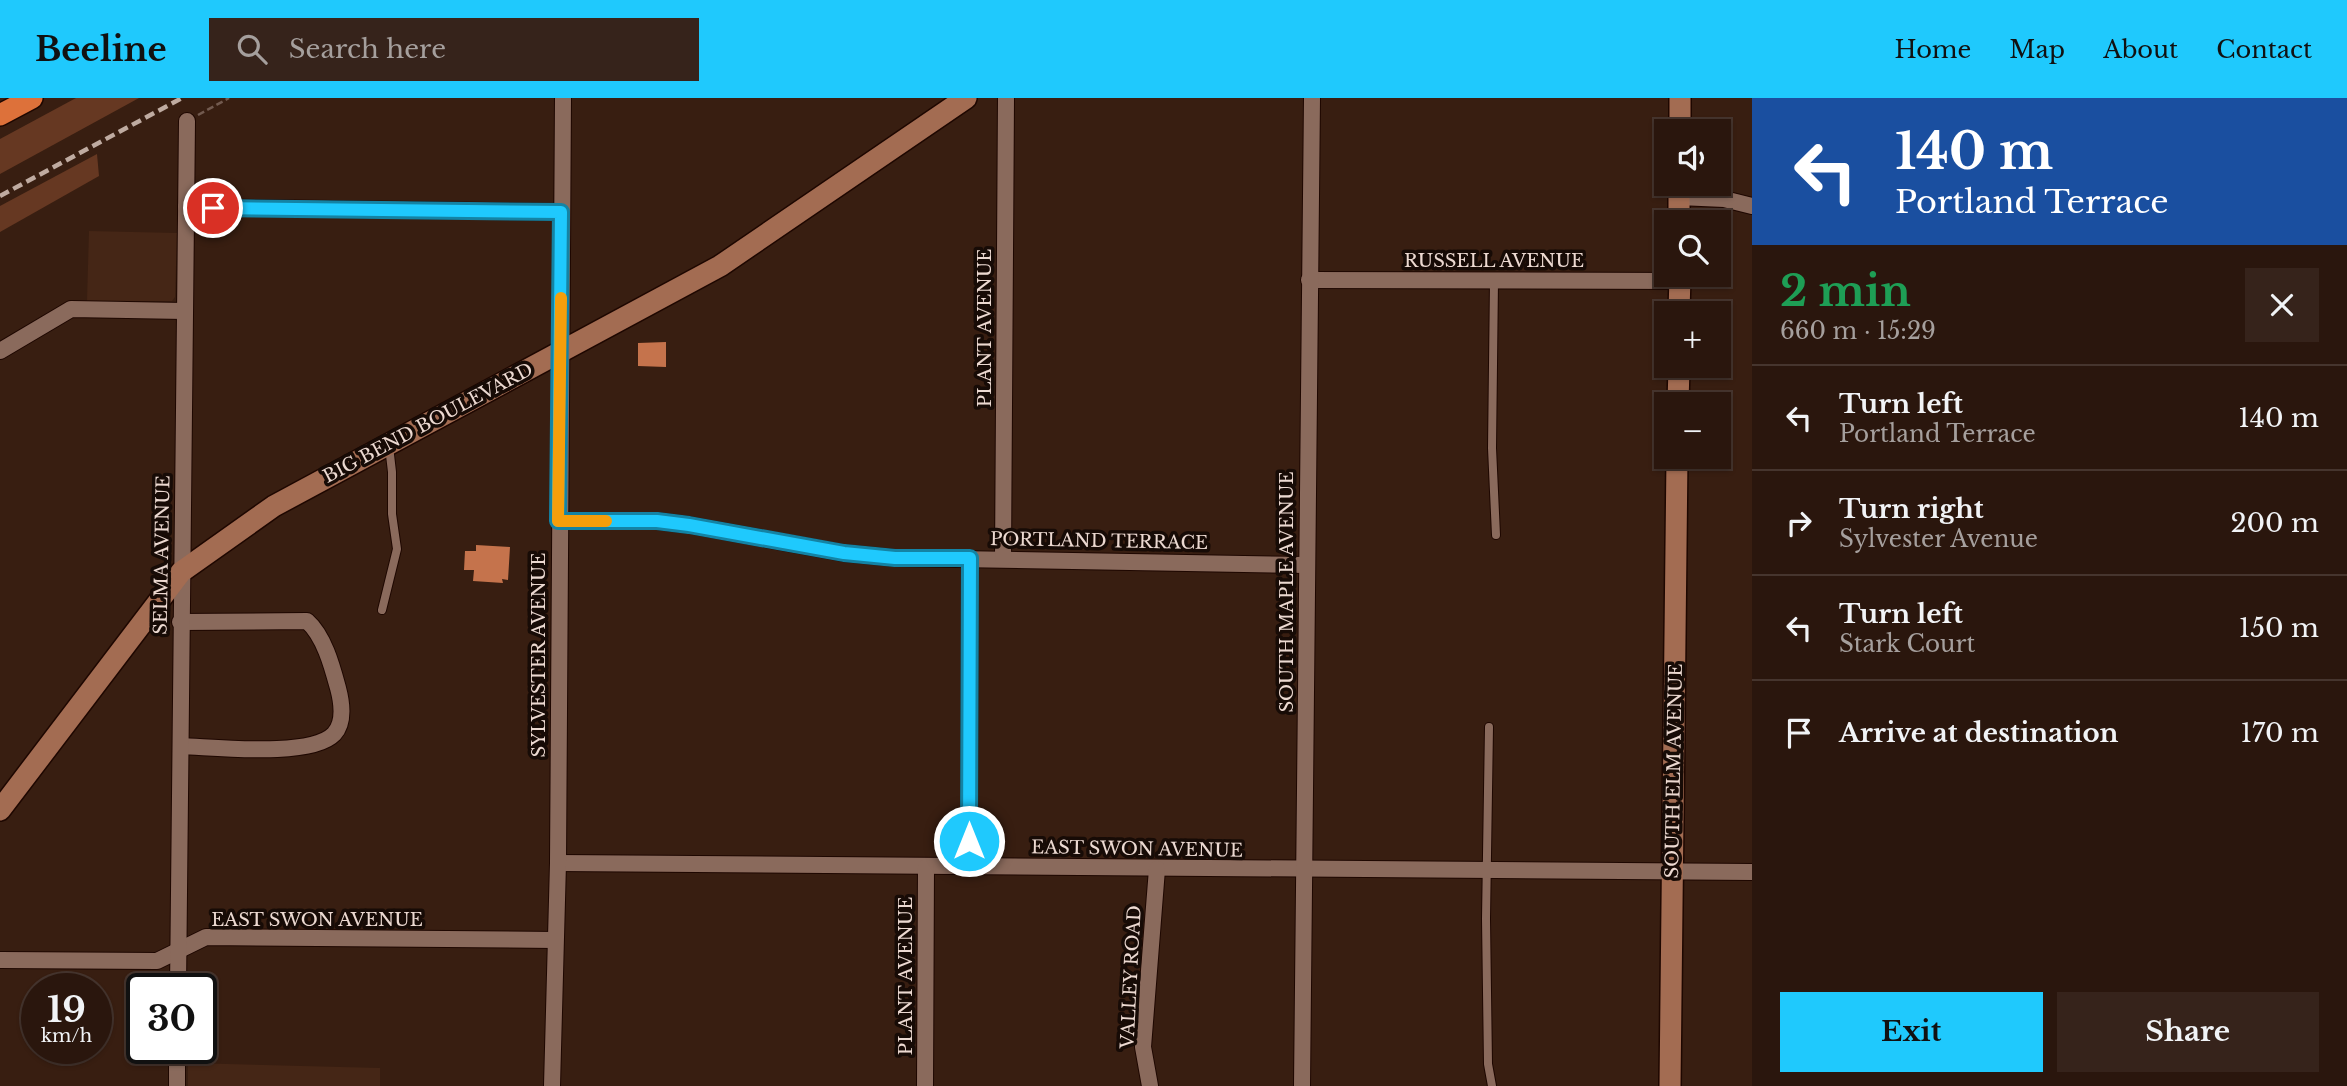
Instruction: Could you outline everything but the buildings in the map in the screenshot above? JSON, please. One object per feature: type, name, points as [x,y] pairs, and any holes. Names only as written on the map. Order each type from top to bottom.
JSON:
[{"type":"highway","points":[[0,115],[32,98]]},
{"type":"main road","name":"BIG BEND BOULEVARD","points":[[0,810],[181,572],[274,506],[720,266],[966,98]]},
{"type":"main road","points":[[1680,98],[1680,119]]},
{"type":"main road","name":"SOUTH ELM AVENUE","points":[[1670,1086],[1678,469]]},
{"type":"street","name":"SYLVESTER AVENUE","points":[[552,1086],[558,863],[558,521],[563,98]]},
{"type":"street","name":"PLANT AVENUE","points":[[1003,558],[1006,98]]},
{"type":"street","name":"SOUTH MAPLE AVENUE","points":[[1302,1086],[1312,98]]},
{"type":"street","name":"SELMA AVENUE","points":[[178,973],[187,121]]},
{"type":"street","points":[[1711,196],[1752,206]]},
{"type":"street","points":[[186,207],[561,212]]},
{"type":"street","name":"RUSSELL AVENUE","points":[[1309,280],[1654,278]]},
{"type":"street","points":[[0,351],[71,309],[184,311]]},
{"type":"street","name":"PORTLAND TERRACE","points":[[558,521],[657,521],[844,553],[895,558],[1307,565]]},
{"type":"street","points":[[969,866],[970,558]]},
{"type":"street","points":[[180,622],[307,621],[317,629],[335,675],[341,708],[339,727],[334,734],[313,746],[291,749],[181,746]]},
{"type":"street","name":"EAST SWON AVENUE","points":[[558,863],[1752,872]]},
{"type":"street","name":"PLANT AVENUE","points":[[925,1086],[926,867]]},
{"type":"street","name":"VALLEY ROAD","points":[[1150,1086],[1143,1047],[1157,869]]},
{"type":"street","name":"EAST SWON AVENUE","points":[[0,960],[157,961],[206,937],[555,940]]},
{"type":"street","points":[[177,1064],[177,1086]]},
{"type":"lane","points":[[1494,281],[1492,448],[1496,534]]},
{"type":"lane","points":[[382,610],[397,549],[388,443]]},
{"type":"lane","points":[[1489,727],[1489,871],[1486,919],[1488,1064],[1492,1086]]},
{"type":"path","points":[[187,121],[229,98]]},
{"type":"shaded area","points":[[76,98],[139,98],[0,174],[0,139]]},
{"type":"shaded area","points":[[97,154],[99,176],[0,232],[0,206]]},
{"type":"shaded area","points":[[89,231],[177,233],[175,297],[172,301],[87,301]]},
{"type":"shaded area","points":[[188,1064],[380,1068],[380,1086],[188,1086]]},
{"type":"railway","points":[[0,196],[182,98]]},
{"type":"slow traffic","points":[[561,298],[558,521],[606,521]]},
{"type":"route","points":[[213,208],[561,212],[558,521],[657,521],[844,553],[895,558],[970,558],[969,841]]}]
